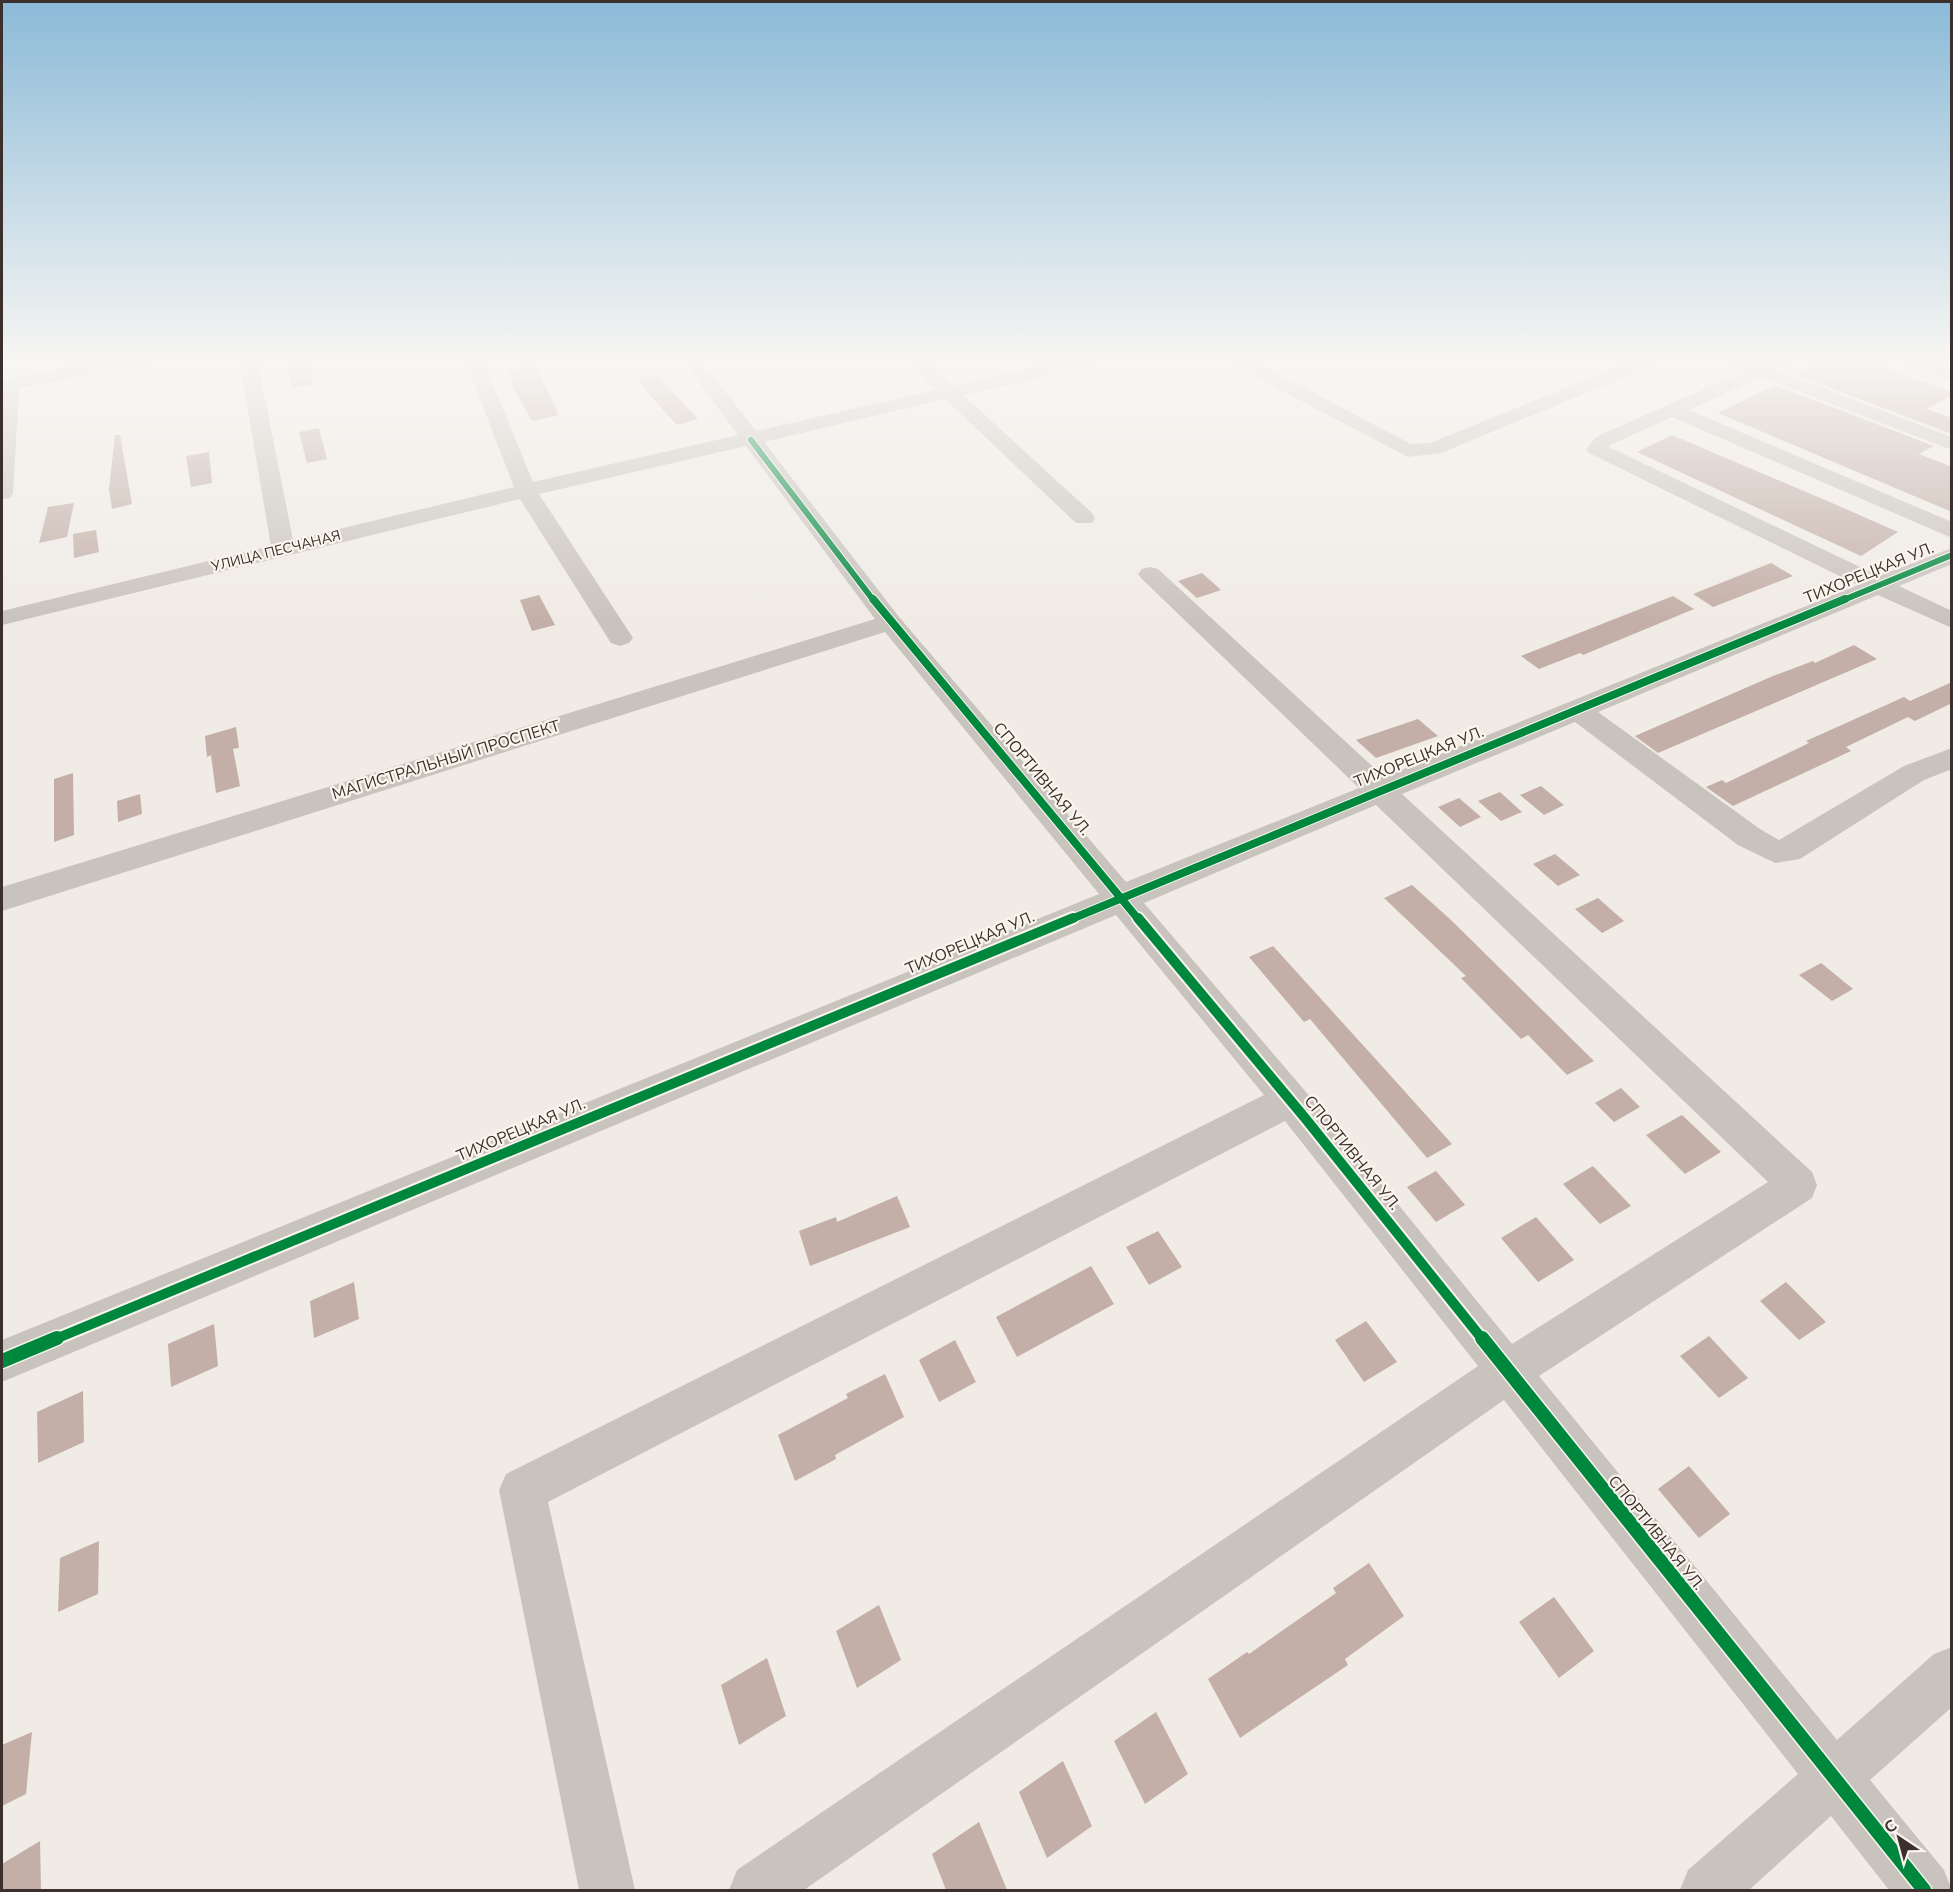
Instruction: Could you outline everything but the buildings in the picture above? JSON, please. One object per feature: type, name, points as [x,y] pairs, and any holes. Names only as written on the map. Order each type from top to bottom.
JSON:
[{"type":"street","points":[[2,493],[4,446]]},
{"type":"street","points":[[264,446],[283,549]]},
{"type":"street","points":[[508,446],[526,491],[620,638]]},
{"type":"street","name":"УЛИЦА ПЕСЧАНАЯ","points":[[2,618],[550,485],[724,446]]},
{"type":"street","name":"СПОРТИВНАЯ УЛ.","points":[[757,446],[890,622],[1290,1100],[1924,1890]]},
{"type":"street","points":[[1008,446],[1084,518]]},
{"type":"street","points":[[1399,446],[1408,451],[1441,446]]},
{"type":"street","points":[[1598,446],[1596,449],[1952,621]]},
{"type":"street","points":[[1756,446],[1952,531]]},
{"type":"street","name":"ТИХОРЕЦКАЯ УЛ.","points":[[2,1361],[1952,555]]},
{"type":"street","points":[[757,1890],[1507,1372],[1798,1185],[1150,574]]},
{"type":"street","name":"МАГИСТРАЛЬНЫЙ ПРОСПЕКТ","points":[[2,899],[890,622]]},
{"type":"street","points":[[1576,709],[1749,837],[1774,852],[1789,851],[1914,773],[1952,758]]},
{"type":"street","points":[[607,1890],[522,1490],[1290,1100]]},
{"type":"street","points":[[1708,1890],[1952,1672]]},
{"type":"cycle path","points":[[756,446],[890,622],[1305,1118],[1924,1890]]},
{"type":"cycle path","points":[[2,1361],[1952,555]]}]
